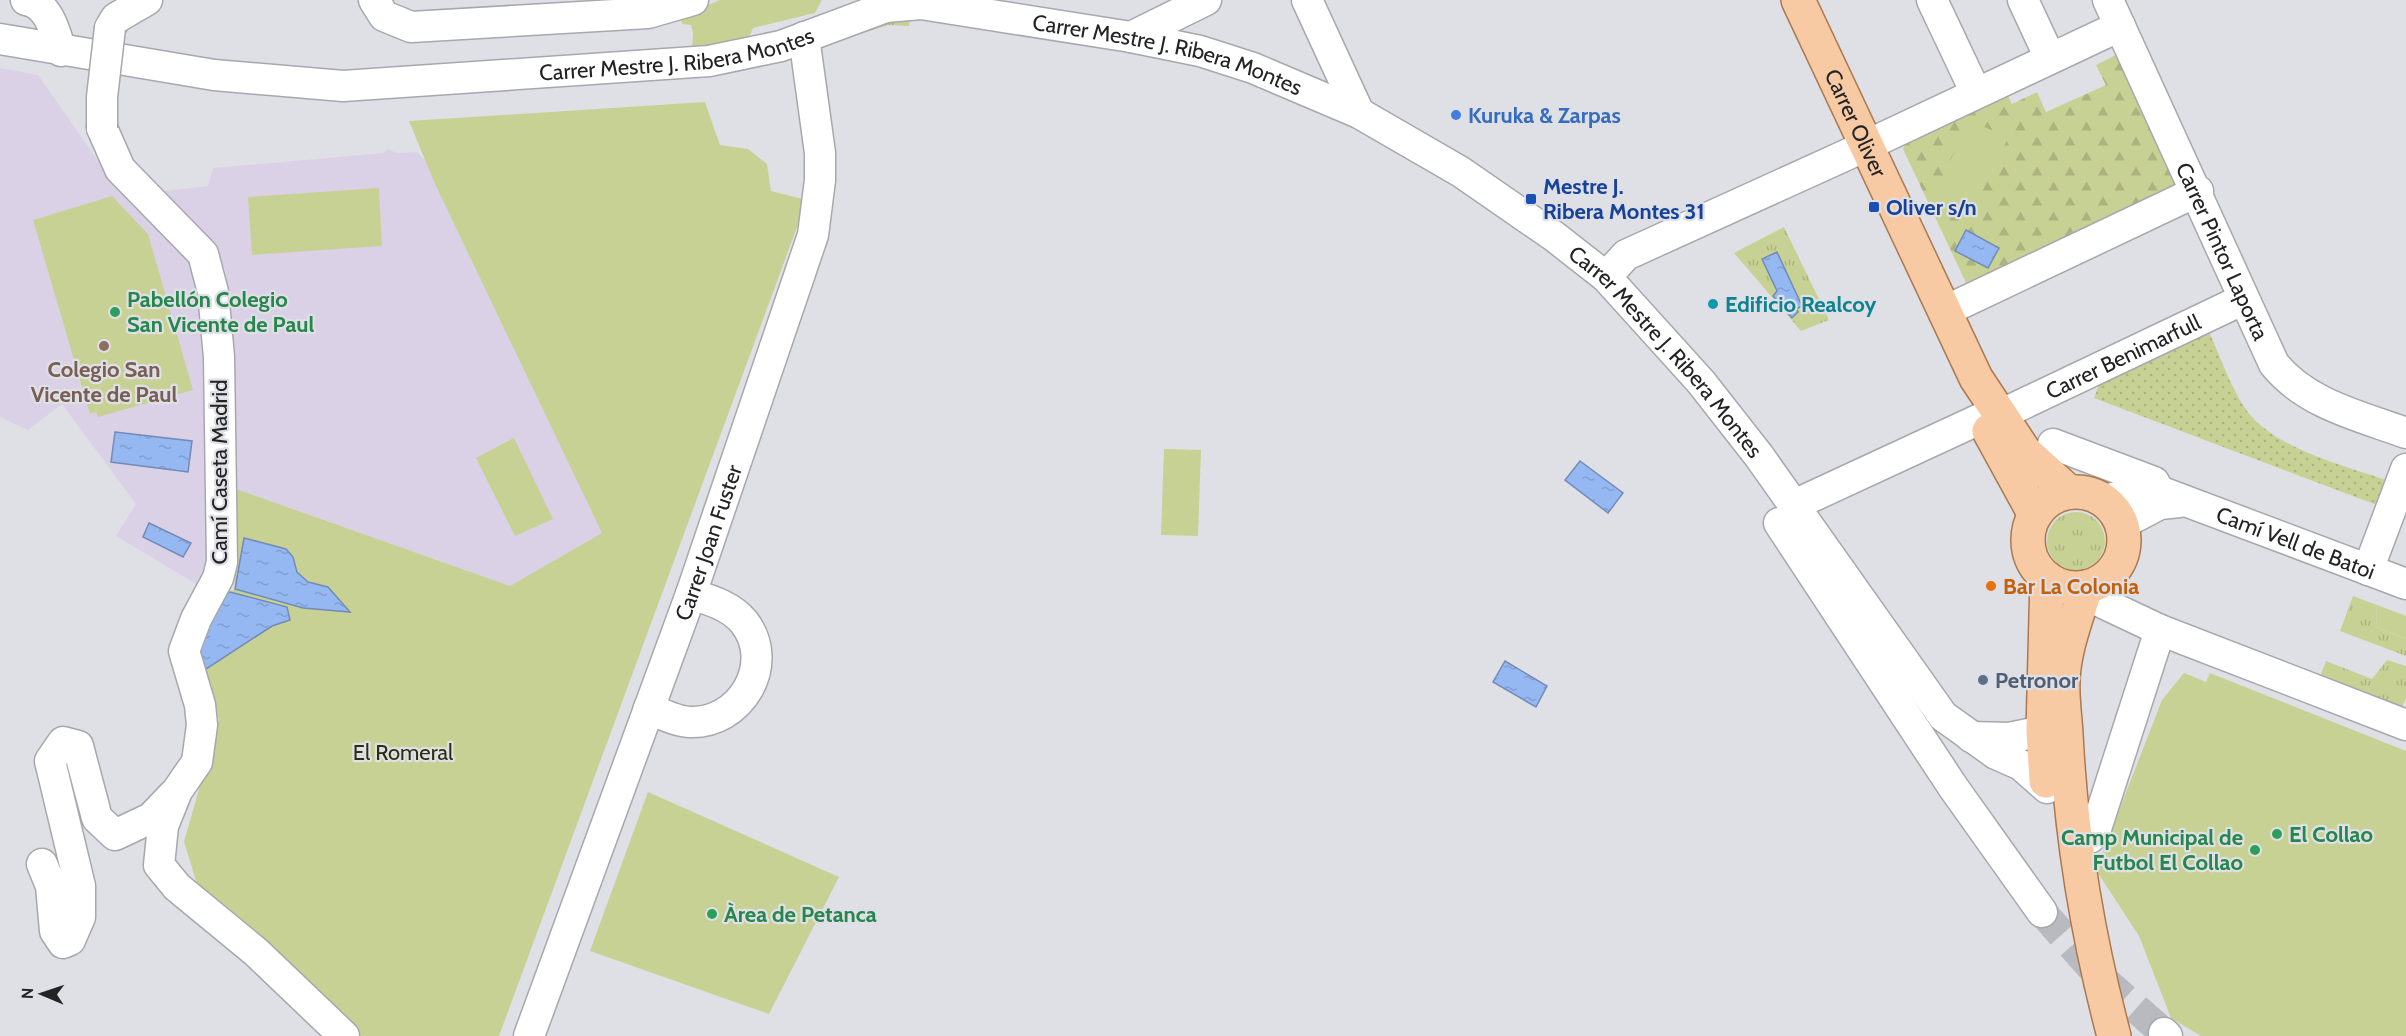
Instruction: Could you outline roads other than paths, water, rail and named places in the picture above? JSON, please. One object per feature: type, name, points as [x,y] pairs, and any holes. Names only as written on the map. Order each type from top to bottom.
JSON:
[{"type":"main road","name":"Carrer Oliver","points":[[1798,0],[1976,378],[2035,515]]},
{"type":"main road","name":"Carrer Oliver","points":[[1992,416],[2025,452],[2069,492]]},
{"type":"main road","points":[[2069,492],[2084,492],[2113,512],[2124,544],[2118,564],[2104,579],[2085,590],[2066,587],[2047,578],[2037,567],[2030,552],[2030,529],[2035,515],[2050,500],[2069,492]]},
{"type":"main road","points":[[2047,578],[2043,731],[2047,788],[2080,927],[2098,974]]},
{"type":"main road","points":[[2085,590],[2068,650],[2063,680],[2067,764],[2076,839],[2098,974],[2114,1036]]},
{"type":"street","points":[[27,0],[34,1],[51,22],[61,51]]},
{"type":"street","name":"Camí Caseta Madrid","points":[[147,0],[116,18],[110,28],[102,97],[102,128],[120,169],[203,254],[213,292],[219,357],[222,562],[218,578],[196,618],[184,651],[200,705],[202,725],[197,762],[177,791],[163,826],[159,865],[177,887],[256,952],[344,1036]]},
{"type":"street","name":"Carrer Mestre J. Ribera Montes","points":[[374,0],[384,16],[411,27],[648,13],[693,0]]},
{"type":"street","points":[[1131,37],[1206,0]]},
{"type":"street","points":[[1307,0],[1359,113]]},
{"type":"street","points":[[1932,0],[1976,93]]},
{"type":"street","points":[[2023,0],[2050,58]]},
{"type":"street","name":"Carrer Mestre J. Ribera Montes","points":[[0,39],[214,75],[343,86],[664,66],[747,55],[804,37],[885,4],[913,4],[942,5],[1131,37],[1226,58],[1275,76],[1359,113],[1461,172],[1555,237],[1606,277],[1701,382],[1786,514],[1943,716],[1996,754],[2021,765],[2047,788]]},
{"type":"street","points":[[1606,277],[1626,255],[1866,146],[2050,58],[2114,13]]},
{"type":"street","name":"Carrer Pintor Laporta","points":[[2114,13],[2198,191],[2274,364],[2292,382],[2317,399],[2406,433]]},
{"type":"street","name":"Carrer Joan Fuster","points":[[529,1036],[691,594],[813,236],[818,199],[820,153],[804,37]]},
{"type":"street","points":[[1945,311],[2198,191]]},
{"type":"street","name":"Carrer Benimarfull","points":[[1786,514],[2244,299]]},
{"type":"street","name":"Camí Vell de Batoi","points":[[2053,444],[2154,482],[2159,491]]},
{"type":"street","points":[[2368,570],[2406,469]]},
{"type":"street","name":"Camí Vell de Batoi","points":[[2113,512],[2129,494],[2159,491],[2406,584]]},
{"type":"street","name":"Camí Vell de Batoi","points":[[2113,512],[2187,501]]},
{"type":"street","points":[[1786,514],[1953,787],[2042,912]]},
{"type":"street","points":[[2085,590],[2160,630],[2406,725]]},
{"type":"street","points":[[649,708],[687,722],[708,721],[727,713],[742,700],[753,681],[757,661],[754,640],[744,622],[728,608],[691,594]]},
{"type":"street","points":[[2076,839],[2090,838],[2095,832],[2160,630]]},
{"type":"street","points":[[1971,736],[2008,738],[2043,731]]},
{"type":"street","points":[[42,864],[51,886],[55,931],[63,943],[70,940],[80,917],[80,886],[50,761],[63,742],[78,746],[97,818],[115,835],[151,818],[177,791]]},
{"type":"water","points":[[1966,230],[1999,248],[1988,268],[1955,251]]},
{"type":"water","points":[[1777,252],[1802,306],[1796,309],[1798,312],[1792,318],[1773,296],[1777,291],[1762,259]]},
{"type":"water","points":[[115,432],[192,441],[188,472],[111,462]]},
{"type":"water","points":[[1580,461],[1623,493],[1608,513],[1565,480]]},
{"type":"water","points":[[149,523],[191,543],[183,557],[143,537]]},
{"type":"water","points":[[244,538],[286,549],[293,557],[297,572],[308,582],[328,587],[350,612],[303,608],[235,589]]},
{"type":"water","points":[[230,592],[287,607],[290,620],[272,626],[200,673],[196,640],[216,598]]},
{"type":"water","points":[[1505,661],[1547,686],[1536,707],[1493,682]]},
{"type":"tunnel","points":[[2042,912],[2098,975],[2164,1033]]},
{"type":"place","name":"Kuruka & Zarpas","points":[[1456,115]]},
{"type":"place","name":"Mestre J. Ribera Montes 31","points":[[1531,199]]},
{"type":"place","name":"Oliver s/n","points":[[1874,207]]},
{"type":"place","name":"Edificio Realcoy","points":[[1713,304]]},
{"type":"place","name":"Pabellón Colegio San Vicente de Paul","points":[[115,312]]},
{"type":"place","name":"Colegio San Vicente de Paul","points":[[104,346]]},
{"type":"place","name":"Bar La Colonia","points":[[1991,586]]},
{"type":"place","name":"Petronor","points":[[1983,680]]},
{"type":"place","name":"El Collao","points":[[2277,834]]},
{"type":"place","name":"Camp Municipal de Futbol El Collao","points":[[2255,850]]},
{"type":"place","name":"Àrea de Petanca","points":[[712,914]]},
{"type":"park label","name":"El Romeral","points":[[403,752]]}]
